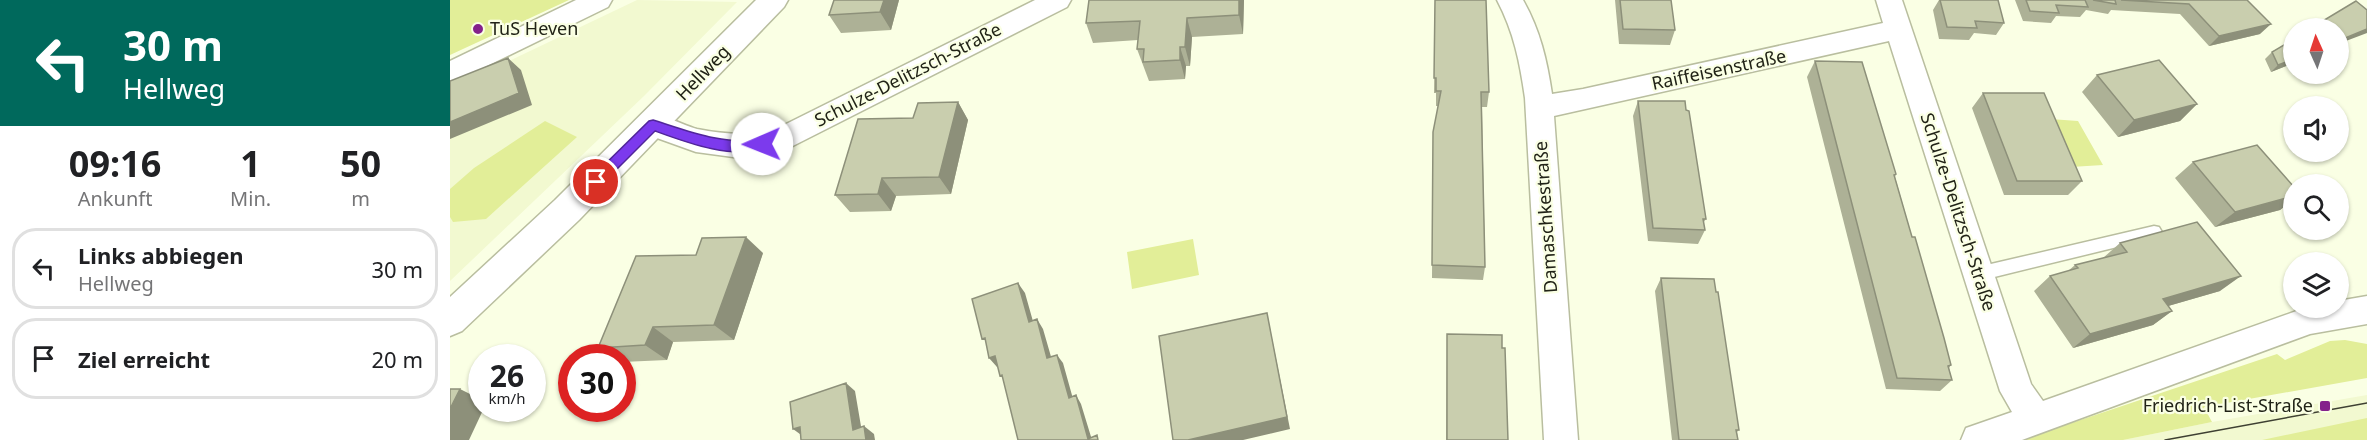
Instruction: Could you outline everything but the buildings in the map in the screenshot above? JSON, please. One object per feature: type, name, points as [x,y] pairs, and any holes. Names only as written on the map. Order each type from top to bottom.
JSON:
[{"type":"street","points":[[450,73],[599,0]]},
{"type":"street","name":"Hellweg","points":[[450,320],[567,210],[774,0]]},
{"type":"street","name":"Schulze-Delitzsch-Straße","points":[[653,125],[696,140],[748,147],[777,142],[903,76],[1058,0]]},
{"type":"street","name":"Damaschkestraße","points":[[1510,0],[1517,9],[1538,82],[1561,440]]},
{"type":"street","name":"Schulze-Delitzsch-Straße","points":[[1889,0],[2017,391],[2037,420]]},
{"type":"street","name":"Raiffeisenstraße","points":[[1538,107],[1583,100],[1900,29]]},
{"type":"street","points":[[1978,440],[2310,320],[2367,309]]},
{"type":"lane","points":[[1978,274],[2154,232]]},
{"type":"shaded area","points":[[637,0],[737,2],[644,96],[450,281],[450,89]]},
{"type":"shaded area","points":[[2367,395],[2367,425],[2312,440],[2123,440],[2212,422]]},
{"type":"green space","name":"TuS Heven","points":[[450,0],[569,0],[450,55]]},
{"type":"green space","points":[[2050,119],[2078,121],[2103,165],[2071,167]]},
{"type":"green space","points":[[545,121],[577,137],[486,219],[453,222],[450,217],[450,189],[474,168]]},
{"type":"green space","points":[[1193,239],[1199,275],[1132,289],[1127,252]]},
{"type":"green space","points":[[2345,340],[2367,344],[2367,378],[2204,407],[2212,422],[2123,440],[2021,440],[2277,354],[2285,360],[2330,341]]},
{"type":"green space","points":[[2367,418],[2367,440],[2262,440]]},
{"type":"tram line","points":[[2165,440],[2367,403]]},
{"type":"place","name":"TuS Heven","points":[[478,29]]},
{"type":"place","name":"Friedrich-List-Straße","points":[[2325,406]]},
{"type":"route","points":[[596,182],[653,125],[696,140],[748,147],[762,144]]}]
